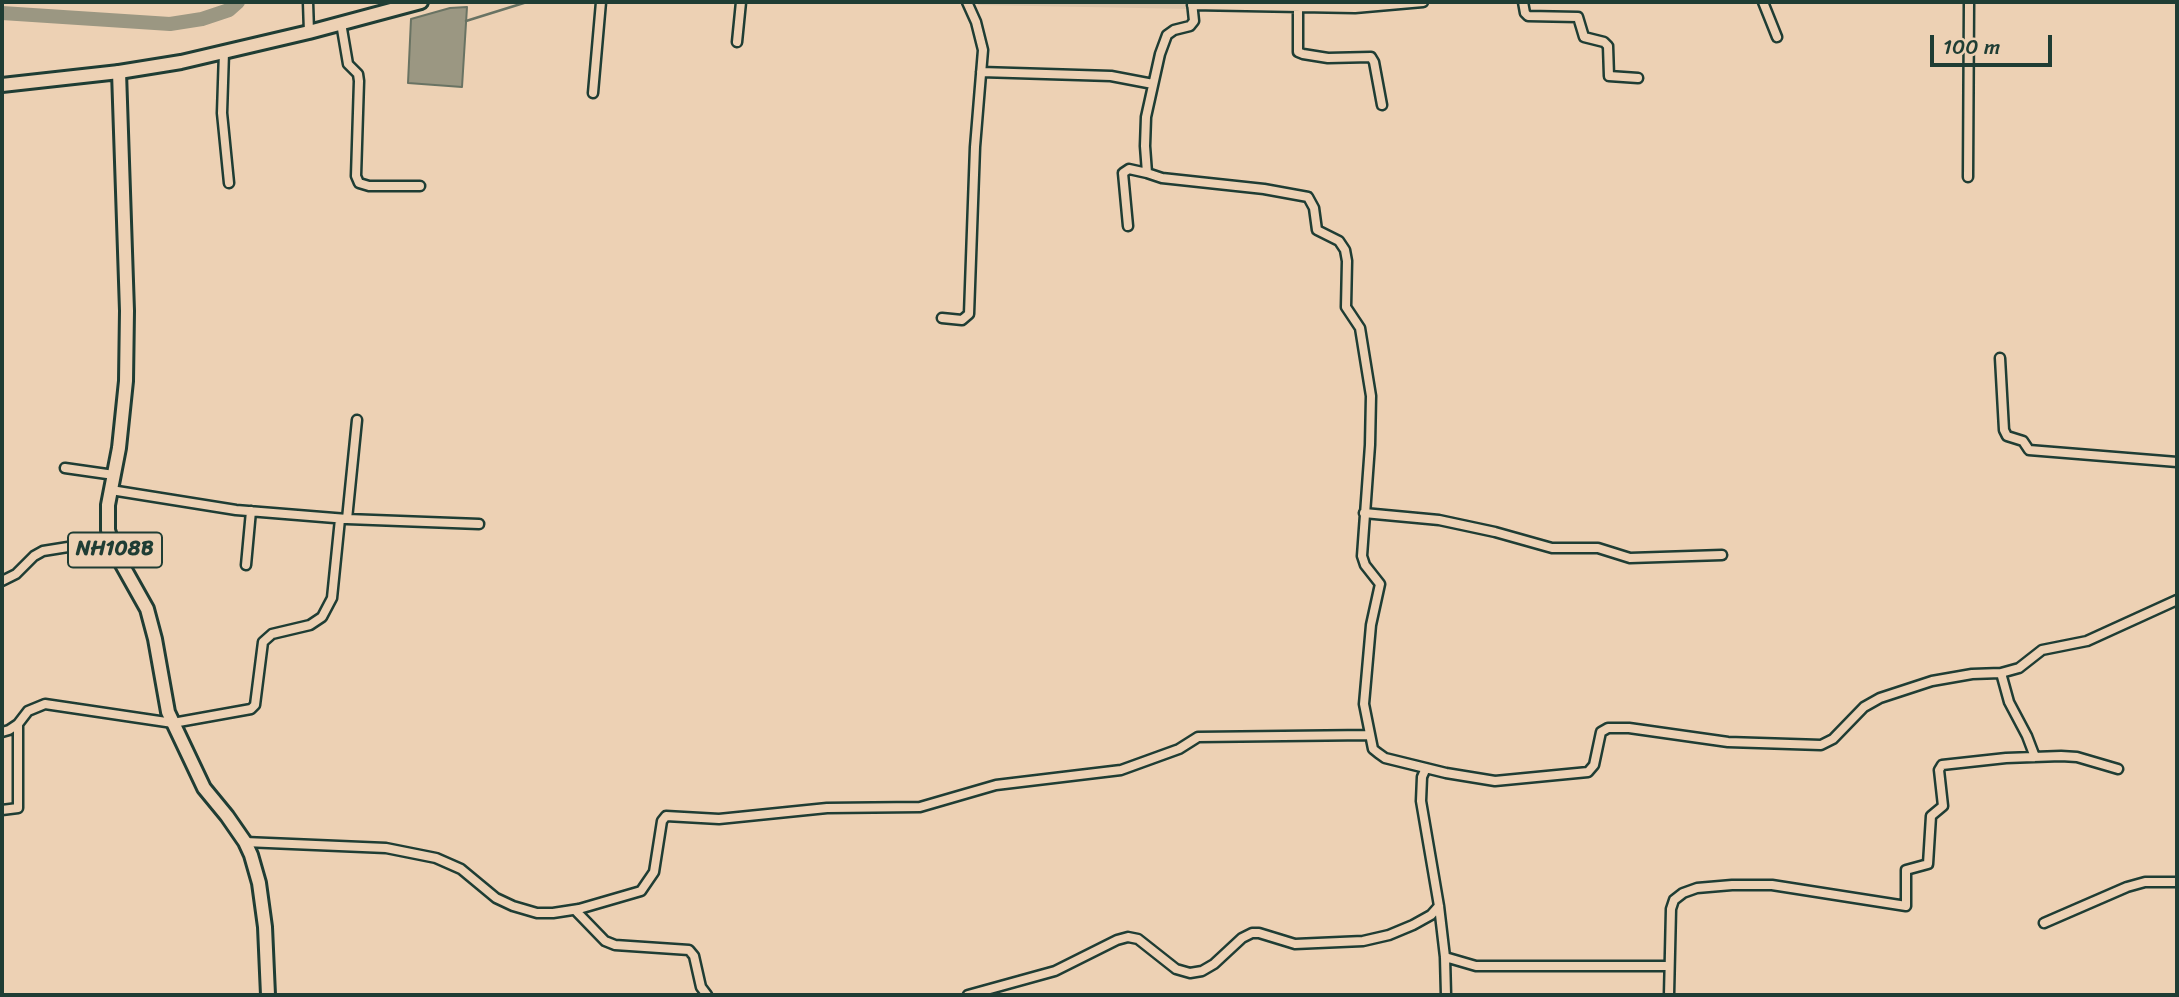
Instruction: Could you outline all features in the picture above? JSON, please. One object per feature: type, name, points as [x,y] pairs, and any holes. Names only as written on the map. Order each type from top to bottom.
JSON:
[{"type":"main road","points":[[2,85],[119,72],[224,52],[421,2]]},
{"type":"main road","name":"NH108B","points":[[119,72],[127,340],[122,423],[108,505],[108,530],[115,552],[147,609],[168,712],[204,788],[245,842],[255,868],[267,950],[268,995]]},
{"type":"street","points":[[308,2],[309,32]]},
{"type":"street","points":[[593,93],[601,2]]},
{"type":"street","points":[[737,41],[741,2]]},
{"type":"street","points":[[942,318],[962,320],[969,314],[975,148],[983,50],[976,22],[967,2]]},
{"type":"street","points":[[1147,173],[1146,117],[1153,84],[1167,35],[1190,26],[1194,16],[1192,4],[1356,8],[1423,2]]},
{"type":"street","points":[[1522,2],[1528,16],[1578,17],[1584,37],[1604,42],[1608,46],[1609,76],[1638,78]]},
{"type":"street","points":[[1763,2],[1777,37]]},
{"type":"street","points":[[1968,177],[1969,2]]},
{"type":"street","points":[[1298,8],[1298,51],[1328,58],[1371,57],[1382,105]]},
{"type":"street","points":[[341,23],[348,64],[358,74],[359,81],[356,176],[359,183],[369,186],[420,186]]},
{"type":"street","points":[[224,52],[222,113],[229,183]]},
{"type":"street","points":[[981,72],[1111,76],[1153,84]]},
{"type":"street","points":[[1128,226],[1123,173],[1129,169],[1162,177],[1308,197],[1314,208],[1317,230],[1343,245],[1347,261],[1346,307],[1360,328],[1371,396],[1363,560],[1380,584],[1371,625],[1364,705],[1373,749],[1385,758],[1470,778],[1495,781],[1585,773],[1594,765],[1601,732],[1608,728],[1629,728],[1728,742],[1821,745],[1833,739],[1864,707],[1880,698],[1907,688],[1957,676],[2001,673],[2019,668],[2042,650],[2087,642],[2177,600]]},
{"type":"street","points":[[2000,358],[2004,430],[2007,436],[2023,441],[2029,450],[2177,462]]},
{"type":"street","points":[[2,732],[18,724],[36,706],[52,703],[173,723],[251,709],[255,705],[263,642],[272,634],[310,625],[322,617],[332,598],[357,419]]},
{"type":"street","points":[[65,468],[114,475]]},
{"type":"street","points":[[111,490],[251,511],[344,519],[479,524]]},
{"type":"street","points":[[247,565],[251,511]]},
{"type":"street","points":[[1364,513],[1439,520],[1552,548],[1598,548],[1630,558],[1722,555]]},
{"type":"street","points":[[2,581],[16,574],[43,551],[68,547],[115,552]]},
{"type":"street","points":[[2001,673],[2009,702],[2028,736],[2035,757]]},
{"type":"street","points":[[2,810],[18,808],[18,724]]},
{"type":"street","points":[[245,842],[386,848],[436,858],[461,869],[496,898],[513,906],[537,913],[575,910],[641,891],[647,886],[654,872],[662,821],[666,817],[719,819],[827,808],[920,807],[996,785],[1121,769],[1179,749],[1198,737],[1369,735]]},
{"type":"street","points":[[1669,995],[1671,909],[1674,900],[1683,893],[1697,888],[1732,884],[1772,885],[1906,906],[1906,870],[1928,863],[1931,817],[1943,806],[1940,767],[1947,764],[2035,757],[2077,757],[2118,769]]},
{"type":"street","points":[[1426,768],[1422,777],[1421,801],[1439,906],[1446,995]]},
{"type":"street","points":[[2044,923],[2127,887],[2145,883],[2177,882]]},
{"type":"street","points":[[968,995],[1055,971],[1128,937],[1138,939],[1176,969],[1190,973],[1202,971],[1214,964],[1242,938],[1252,933],[1295,944],[1363,941],[1389,935],[1413,925],[1431,915],[1439,906]]},
{"type":"street","points":[[575,910],[610,943],[690,950],[694,956],[701,987],[707,995]]},
{"type":"street","points":[[1445,957],[1476,966],[1669,965]]},
{"type":"shaded area","points":[[978,2],[1248,2],[1247,10],[978,5]]},
{"type":"shaded area","points":[[467,7],[462,87],[408,83],[411,19],[450,8]]},
{"type":"waterway","points":[[2,13],[170,24],[202,19],[229,10],[238,2]]},
{"type":"waterway","points":[[466,21],[527,2]]}]
